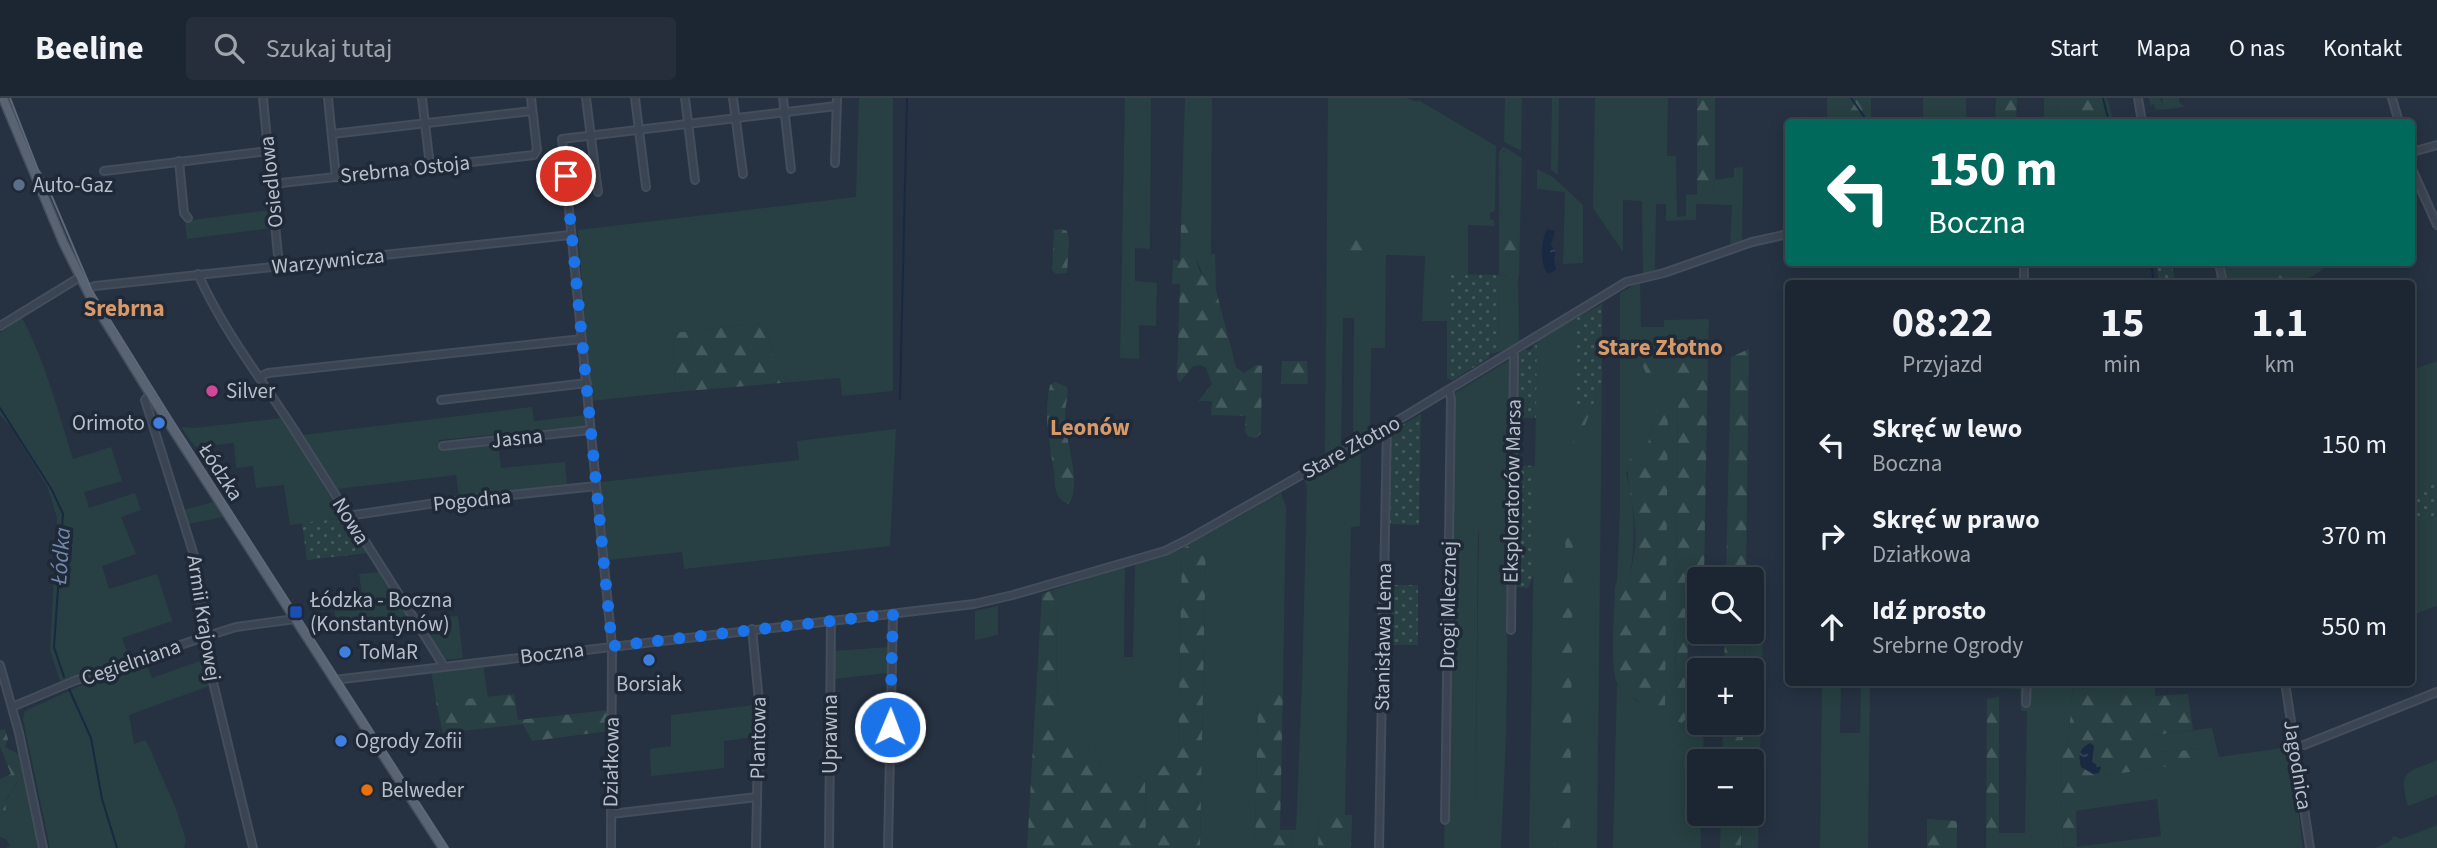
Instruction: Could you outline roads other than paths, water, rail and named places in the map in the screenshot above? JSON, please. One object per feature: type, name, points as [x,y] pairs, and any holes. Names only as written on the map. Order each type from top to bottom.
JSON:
[{"type":"main road","name":"Łódzka","points":[[3,98],[86,289],[150,394],[443,848]]},
{"type":"street","name":"Osiedlowa","points":[[263,98],[279,266]]},
{"type":"street","points":[[328,98],[336,177]]},
{"type":"street","points":[[422,98],[430,166]]},
{"type":"street","points":[[332,134],[532,111],[531,98]]},
{"type":"street","points":[[586,98],[598,192]]},
{"type":"street","points":[[635,98],[646,187]]},
{"type":"street","points":[[685,98],[695,180]]},
{"type":"street","points":[[733,98],[743,174]]},
{"type":"street","points":[[783,98],[791,169]]},
{"type":"street","points":[[2137,98],[2141,119]]},
{"type":"street","points":[[2392,98],[2398,119]]},
{"type":"street","points":[[591,134],[785,112],[836,102],[835,163]]},
{"type":"street","name":"Srebrna Ostoja","points":[[272,184],[534,155],[537,152],[532,111]]},
{"type":"street","name":"Działkowa","points":[[591,134],[562,139],[612,646],[611,848]]},
{"type":"street","points":[[2415,151],[2437,145]]},
{"type":"street","points":[[104,171],[268,151]]},
{"type":"street","points":[[179,161],[184,214],[188,218]]},
{"type":"street","points":[[2415,181],[2435,216],[2437,225]]},
{"type":"street","name":"Warzywnicza","points":[[86,289],[198,274],[570,235]]},
{"type":"street","name":"Stare Złotno","points":[[894,614],[992,601],[1165,551],[1387,427],[1626,282],[1664,273],[1752,242],[1785,235]]},
{"type":"street","name":"Nowa","points":[[198,274],[211,304],[443,665]]},
{"type":"street","points":[[0,326],[79,277]]},
{"type":"street","points":[[259,377],[268,373],[582,339]]},
{"type":"street","name":"Eksploratorów Marsa","points":[[1511,630],[1512,352]]},
{"type":"street","points":[[441,400],[587,383]]},
{"type":"street","name":"Drogi Mlecznej","points":[[1445,820],[1449,390]]},
{"type":"street","name":"Armii Krajowej","points":[[150,394],[145,400],[198,568],[204,645],[253,848]]},
{"type":"street","name":"Stanisława Lema","points":[[1380,848],[1387,427]]},
{"type":"street","name":"Jasna","points":[[443,446],[590,430]]},
{"type":"street","name":"Pogodna","points":[[347,516],[436,503],[596,486]]},
{"type":"street","points":[[888,848],[894,614]]},
{"type":"street","name":"Boczna","points":[[334,680],[443,665],[894,614]]},
{"type":"street","name":"Cegielniana","points":[[12,707],[74,681],[236,627],[295,620]]},
{"type":"street","name":"Uprawna","points":[[829,848],[831,620]]},
{"type":"street","name":"Plantowa","points":[[752,629],[759,701],[756,848]]},
{"type":"street","points":[[0,665],[43,848]]},
{"type":"street","points":[[2026,703],[2027,686]]},
{"type":"street","name":"Jagodnica","points":[[2286,686],[2310,848]]},
{"type":"street","points":[[2304,745],[2437,692]]},
{"type":"street","points":[[611,814],[757,797]]},
{"type":"water","points":[[1547,229],[1555,231],[1551,245],[1556,252],[1556,270],[1548,274],[1543,264],[1542,252]]},
{"type":"water","points":[[2090,743],[2094,746],[2092,762],[2101,767],[2099,773],[2093,774],[2081,767],[2080,753]]},
{"type":"waterway","points":[[900,399],[907,98]]},
{"type":"waterway","points":[[1851,98],[1866,119]]},
{"type":"waterway","points":[[2103,98],[2108,119]]},
{"type":"waterway","points":[[2152,266],[2153,280]]},
{"type":"waterway","name":"Łódka","points":[[0,408],[52,490],[63,514],[54,647],[64,677]]},
{"type":"waterway","name":"Łódka","points":[[69,689],[91,738],[102,799],[117,848]]},
{"type":"tram line","points":[[10,98],[42,180]]},
{"type":"tram line","points":[[39,171],[92,291],[448,848]]},
{"type":"place","name":"Auto-Gaz","points":[[19,185]]},
{"type":"place","name":"Silver","points":[[212,391]]},
{"type":"place","name":"Orimoto","points":[[159,423]]},
{"type":"place","name":"Łódzka - Boczna (Konstantynów)","points":[[296,612]]},
{"type":"place","name":"ToMaR","points":[[345,652]]},
{"type":"place","name":"Borsiak","points":[[649,660]]},
{"type":"place","name":"Ogrody Zofii","points":[[341,741]]},
{"type":"place","name":"Belweder","points":[[367,790]]},
{"type":"district","name":"Srebrna","points":[[124,308]]},
{"type":"district","name":"Stare Złotno","points":[[1660,347]]},
{"type":"district","name":"Leonów","points":[[1090,427]]}]
